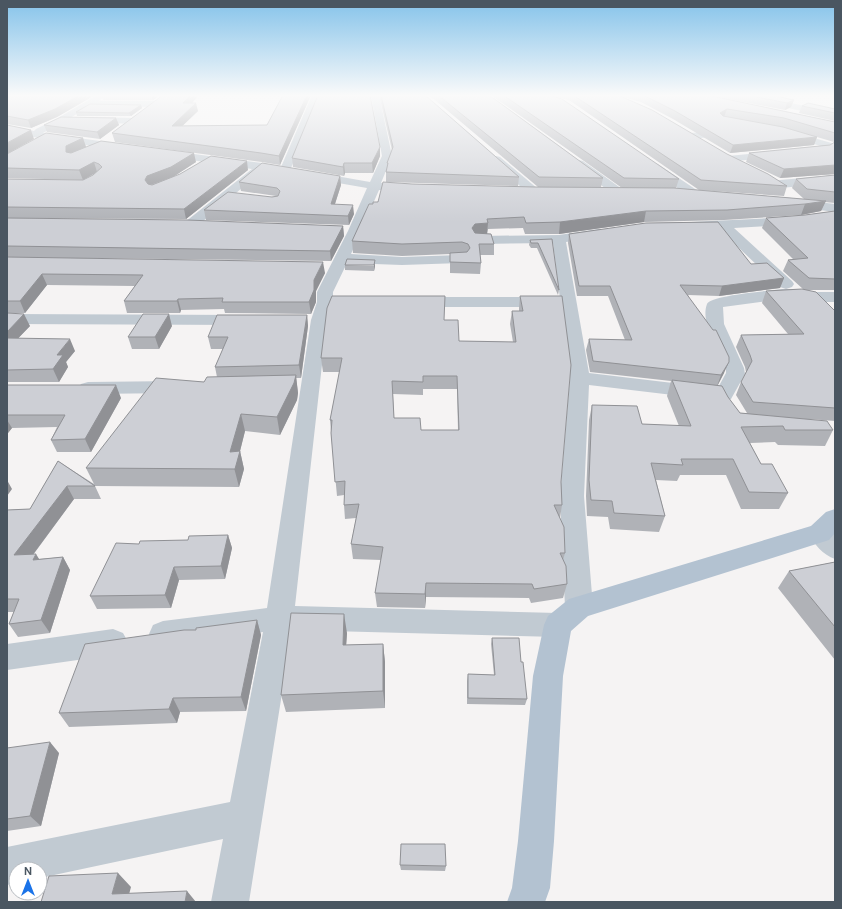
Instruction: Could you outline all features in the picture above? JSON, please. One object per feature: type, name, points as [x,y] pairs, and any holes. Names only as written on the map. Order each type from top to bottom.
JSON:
[{"type":"main road","points":[[526,902],[531,888],[536,842],[548,676],[568,616],[830,533]]},
{"type":"street","points":[[27,137],[32,140],[45,137]]},
{"type":"street","points":[[32,140],[36,137]]},
{"type":"street","points":[[50,137],[136,149]]},
{"type":"street","points":[[88,151],[103,144],[111,137]]},
{"type":"street","points":[[285,170],[298,137]]},
{"type":"street","points":[[230,902],[280,618],[312,320],[332,302],[325,292],[333,265],[347,230],[375,186],[387,156],[383,137]]},
{"type":"street","points":[[693,137],[709,147]]},
{"type":"street","points":[[800,137],[835,148]]},
{"type":"street","points":[[812,150],[835,148]]},
{"type":"street","points":[[151,151],[262,166],[375,186],[420,189]]},
{"type":"street","points":[[487,151],[534,192]]},
{"type":"street","points":[[747,168],[725,157],[789,153]]},
{"type":"street","points":[[568,155],[618,192]]},
{"type":"street","points":[[194,169],[211,159]]},
{"type":"street","points":[[648,162],[694,194]]},
{"type":"street","points":[[190,225],[262,166]]},
{"type":"street","points":[[799,203],[777,182],[835,179]]},
{"type":"street","points":[[518,192],[549,192]]},
{"type":"street","points":[[603,192],[633,192]]},
{"type":"street","points":[[671,193],[709,195]]},
{"type":"street","points":[[228,195],[243,197]]},
{"type":"street","points":[[784,202],[835,208]]},
{"type":"street","points":[[673,227],[724,226],[801,220],[835,215]]},
{"type":"street","points":[[174,225],[206,226]]},
{"type":"street","points":[[724,226],[797,294]]},
{"type":"street","points":[[480,240],[559,238],[613,232]]},
{"type":"street","points":[[7,657],[280,618],[568,616],[572,496],[580,378],[559,238]]},
{"type":"street","points":[[333,265],[461,259]]},
{"type":"street","points":[[724,394],[736,374],[735,368],[715,324],[715,304],[724,301],[782,294],[797,294],[809,297],[835,297]]},
{"type":"street","points":[[396,302],[569,302]]},
{"type":"street","points":[[7,319],[257,320]]},
{"type":"street","points":[[580,378],[724,394]]},
{"type":"street","points":[[69,389],[194,386]]},
{"type":"street","points":[[724,394],[733,412]]},
{"type":"street","points":[[7,866],[244,817]]},
{"type":"building","points":[[7,137],[17,137],[7,143]]},
{"type":"building","points":[[38,137],[83,138],[66,146],[66,152],[71,153],[101,141],[194,153],[171,167],[147,176],[145,180],[148,184],[152,185],[180,174],[211,156],[247,161],[184,209],[7,207],[7,179],[83,180],[93,175],[102,167],[94,162],[79,170],[7,168],[7,154]]},
{"type":"building","points":[[145,137],[288,137],[279,156]]},
{"type":"building","points":[[300,137],[378,137],[380,147],[372,163],[344,163],[343,167],[292,158]]},
{"type":"building","points":[[391,137],[474,137],[519,177],[386,172],[387,163],[393,147]]},
{"type":"building","points":[[490,137],[547,137],[603,178],[539,177]]},
{"type":"building","points":[[565,137],[618,137],[679,179],[624,178]]},
{"type":"building","points":[[637,137],[699,137],[727,154],[768,174],[787,186],[701,180]]},
{"type":"building","points":[[720,137],[813,137],[733,145]]},
{"type":"building","points":[[835,142],[835,165],[784,169],[749,153],[830,145]]},
{"type":"building","points":[[262,163],[340,176],[331,204],[353,205],[348,216],[204,210],[228,192],[272,197],[278,196],[280,191],[277,188],[239,182]]},
{"type":"building","points":[[835,175],[835,192],[807,189],[796,179]]},
{"type":"building","points":[[383,182],[535,187],[674,188],[826,201],[727,210],[646,211],[560,222],[526,223],[524,217],[487,219],[488,223],[475,224],[472,228],[475,233],[491,234],[494,244],[479,244],[481,263],[450,262],[450,253],[467,252],[470,248],[468,244],[462,242],[402,244],[352,241],[369,204],[378,202]]},
{"type":"building","points":[[835,211],[835,279],[809,278],[788,260],[808,258],[766,218]]},
{"type":"building","points":[[7,218],[187,220],[343,226],[330,251],[7,246]]},
{"type":"building","points":[[718,222],[751,264],[767,263],[784,278],[722,286],[680,285],[713,330],[716,330],[729,357],[729,362],[721,375],[593,361],[589,339],[632,340],[610,286],[579,286],[569,234],[646,223]]},
{"type":"building","points":[[552,239],[559,290],[538,243],[531,243],[530,240]]},
{"type":"building","points":[[7,257],[323,262],[314,280],[314,290],[309,302],[222,302],[223,298],[178,299],[177,301],[124,301],[143,275],[42,274],[20,301],[7,301]]},
{"type":"building","points":[[347,259],[375,260],[374,265],[345,265]]},
{"type":"building","points":[[802,289],[816,292],[835,311],[835,408],[753,402],[741,382],[752,361],[741,335],[804,334],[766,291]]},
{"type":"building","points":[[332,296],[445,296],[444,320],[458,320],[459,341],[516,342],[512,311],[523,311],[520,296],[562,296],[571,365],[561,482],[562,505],[554,505],[564,527],[565,553],[560,553],[566,566],[567,584],[534,589],[532,584],[426,583],[425,594],[375,593],[383,547],[351,544],[359,504],[344,505],[345,481],[335,482],[331,433],[332,420],[330,420],[342,358],[321,358],[327,308]],"holes":[[[423,376],[457,376],[459,430],[421,430],[420,418],[394,418],[392,381],[423,382]]]},
{"type":"building","points":[[7,313],[24,314],[7,332]]},
{"type":"building","points":[[143,314],[169,314],[155,337],[128,337]]},
{"type":"building","points":[[217,315],[307,315],[299,365],[215,367],[228,337],[208,337]]},
{"type":"building","points":[[7,338],[70,339],[57,355],[63,355],[53,369],[7,370]]},
{"type":"building","points":[[296,375],[294,383],[277,417],[241,414],[230,452],[240,451],[235,469],[86,468],[156,378],[204,382],[207,377]]},
{"type":"building","points":[[672,380],[722,386],[740,413],[827,421],[833,430],[785,430],[783,426],[741,427],[761,464],[772,464],[788,493],[749,492],[733,459],[681,459],[683,465],[651,463],[665,516],[614,513],[612,501],[591,500],[589,480],[592,405],[637,406],[642,424],[691,426]]},
{"type":"building","points":[[7,385],[116,385],[85,439],[51,440],[65,415],[7,415]]},
{"type":"building","points":[[58,461],[95,486],[67,486],[14,555],[36,554],[33,560],[63,557],[41,620],[9,624],[19,599],[7,599],[7,510],[30,509]]},
{"type":"building","points":[[228,535],[221,566],[174,567],[165,595],[90,596],[116,543],[139,544],[140,541],[188,540],[189,536]]},
{"type":"building","points":[[835,562],[835,627],[789,571]]},
{"type":"building","points":[[291,613],[344,614],[343,645],[383,644],[383,691],[281,695]]},
{"type":"building","points":[[257,620],[241,697],[173,698],[169,709],[59,713],[85,644],[184,630],[196,630],[196,628]]},
{"type":"building","points":[[492,638],[519,638],[527,699],[468,698],[468,674],[495,675]]},
{"type":"building","points":[[50,742],[30,816],[7,819],[7,748]]},
{"type":"building","points":[[401,844],[445,844],[446,866],[400,865]]},
{"type":"building","points":[[118,873],[112,894],[187,891],[185,902],[41,902],[48,901],[49,876]]}]
